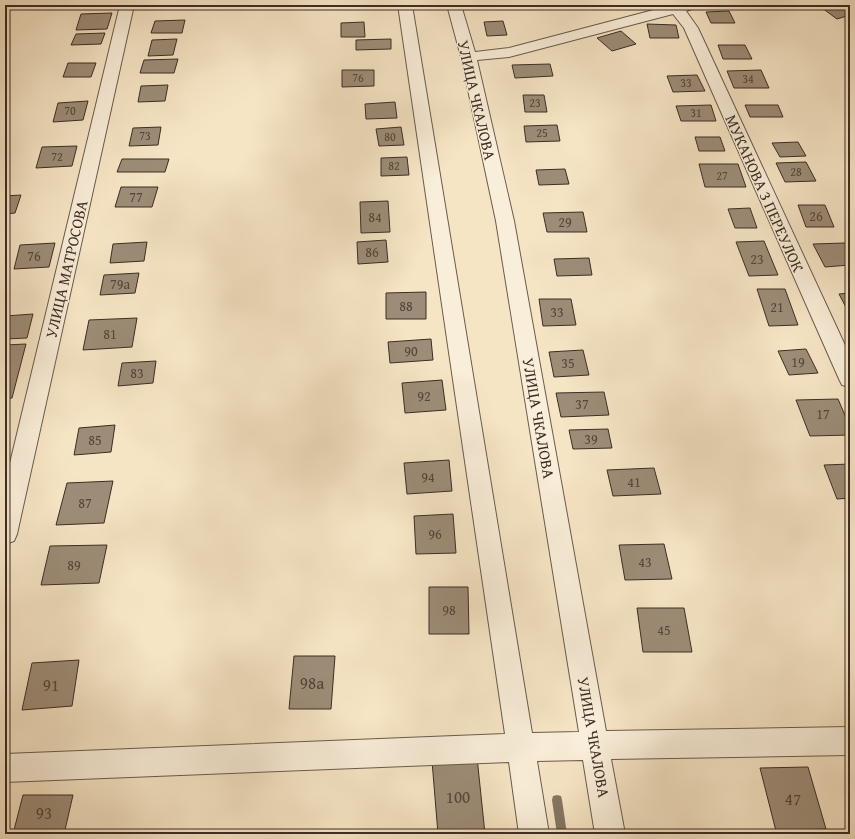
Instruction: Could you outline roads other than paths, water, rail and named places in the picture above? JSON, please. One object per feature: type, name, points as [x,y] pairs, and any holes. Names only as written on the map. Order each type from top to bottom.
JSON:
[{"type":"street","name":"УЛИЦА МАТРОСОВА","points":[[5,534],[127,5]]},
{"type":"street","points":[[405,5],[522,749],[534,834]]},
{"type":"street","name":"УЛИЦА ЧКАЛОВА","points":[[454,5],[469,57],[505,221],[610,834]]},
{"type":"street","points":[[469,57],[509,52],[679,6]]},
{"type":"street","name":"МУКАНОВА 3 ПЕРЕУЛОК","points":[[679,6],[691,28],[850,379]]},
{"type":"street","points":[[5,768],[595,745],[850,741]]},
{"type":"waterway","points":[[557,800],[562,834]]}]
